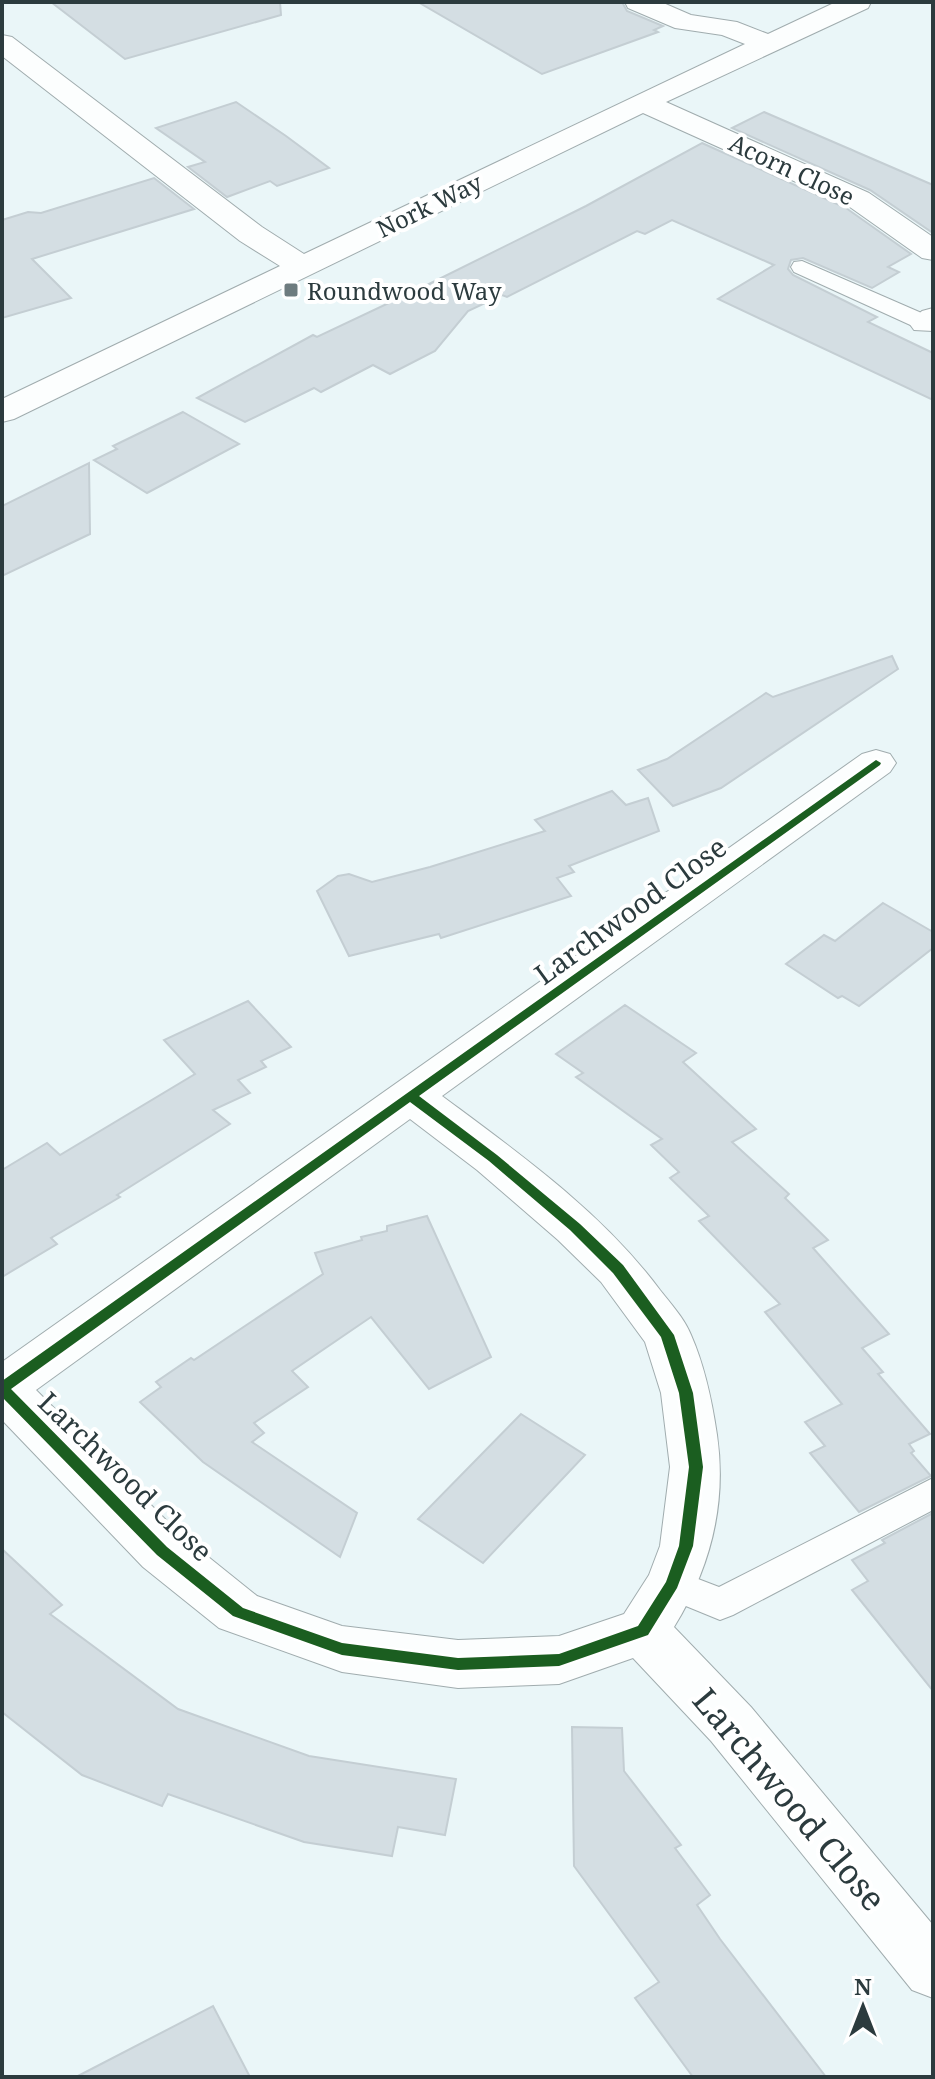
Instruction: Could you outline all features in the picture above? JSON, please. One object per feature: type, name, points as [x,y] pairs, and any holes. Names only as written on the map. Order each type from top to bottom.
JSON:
[{"type":"street","points":[[638,2],[685,22],[727,28],[767,43]]},
{"type":"street","name":"Nork Way","points":[[2,412],[643,102],[858,2]]},
{"type":"street","points":[[2,43],[251,234],[303,267]]},
{"type":"street","name":"Acorn Close","points":[[643,102],[858,199],[933,251]]},
{"type":"street","name":"Larchwood Close","points":[[876,763],[2,1388],[162,1551],[238,1612],[342,1649],[458,1664],[559,1660],[643,1631],[731,1724],[933,1970]]},
{"type":"street","points":[[412,1097],[493,1158],[575,1227],[618,1269],[667,1335],[686,1393],[696,1467],[686,1546],[672,1584],[643,1631]]},
{"type":"lane","points":[[802,267],[929,320]]},
{"type":"lane","points":[[672,1584],[720,1604],[933,1493]]},
{"type":"building","points":[[51,2],[280,2],[281,15],[125,59]]},
{"type":"building","points":[[418,2],[622,2],[627,11],[663,26],[654,30],[658,32],[542,74]]},
{"type":"building","points":[[236,102],[329,168],[277,186],[270,181],[227,197],[188,167],[205,162],[156,128]]},
{"type":"building","points":[[764,112],[933,185],[933,233],[870,190],[732,128]]},
{"type":"building","points":[[702,143],[846,208],[911,254],[888,267],[899,272],[872,288],[803,258],[791,260],[788,269],[793,275],[877,317],[868,322],[933,353],[933,400],[718,299],[774,265],[672,220],[645,234],[637,231],[507,297],[502,295],[468,311],[435,351],[390,374],[373,365],[321,392],[314,388],[245,422],[197,398],[313,335],[317,337],[586,206]]},
{"type":"building","points":[[154,178],[194,209],[32,259],[71,298],[2,318],[2,220],[28,212],[41,213]]},
{"type":"building","points":[[183,412],[239,444],[147,493],[94,460],[117,449],[113,446]]},
{"type":"building","points":[[89,463],[90,534],[2,576],[2,506]]},
{"type":"building","points":[[892,656],[898,669],[721,788],[673,806],[638,770],[667,759],[766,693],[773,697]]},
{"type":"building","points":[[612,791],[626,805],[648,798],[659,831],[569,866],[574,872],[557,878],[571,896],[441,938],[439,934],[349,956],[317,891],[338,876],[349,874],[372,882],[545,831],[535,820]]},
{"type":"building","points":[[883,903],[933,932],[933,948],[859,1006],[842,996],[838,998],[786,964],[824,935],[835,941]]},
{"type":"building","points":[[248,1001],[291,1047],[261,1061],[266,1067],[238,1080],[250,1093],[213,1110],[230,1124],[117,1195],[120,1197],[51,1238],[57,1244],[2,1277],[2,1170],[47,1143],[60,1155],[195,1074],[164,1040]]},
{"type":"building","points":[[625,1005],[696,1053],[683,1062],[756,1129],[732,1142],[789,1194],[785,1198],[828,1240],[813,1248],[889,1334],[862,1348],[883,1372],[878,1374],[930,1434],[909,1444],[914,1451],[911,1453],[931,1476],[859,1512],[810,1453],[825,1446],[805,1422],[842,1404],[765,1312],[780,1304],[699,1221],[709,1216],[670,1178],[679,1172],[651,1145],[662,1139],[576,1077],[583,1073],[556,1054]]},
{"type":"building","points":[[427,1216],[491,1357],[429,1389],[371,1317],[292,1371],[308,1387],[254,1423],[264,1433],[252,1442],[357,1513],[340,1557],[203,1462],[140,1402],[161,1387],[156,1382],[323,1274],[315,1253],[387,1231],[387,1226]]},
{"type":"building","points":[[521,1414],[585,1455],[483,1563],[418,1519]]},
{"type":"building","points":[[933,1513],[933,1691],[852,1590],[868,1581],[852,1560]]},
{"type":"building","points":[[2,1549],[62,1605],[50,1614],[178,1709],[309,1756],[456,1779],[445,1835],[398,1827],[392,1856],[304,1842],[168,1794],[162,1806],[82,1775],[2,1712]]},
{"type":"building","points":[[572,1727],[622,1728],[624,1771],[681,1845],[675,1848],[710,1895],[697,1905],[826,2077],[693,2077],[635,1998],[659,1982],[574,1866]]},
{"type":"building","points":[[213,2006],[250,2077],[76,2077]]},
{"type":"cycle path","points":[[2,1388],[876,763]]},
{"type":"cycle path","points":[[2,1388],[162,1551],[238,1612],[342,1649],[458,1664],[559,1660],[643,1631],[672,1584],[686,1546],[696,1467],[686,1393],[667,1335],[618,1269],[575,1227],[493,1158],[412,1097]]},
{"type":"place","name":"Roundwood Way","points":[[291,290]]}]
